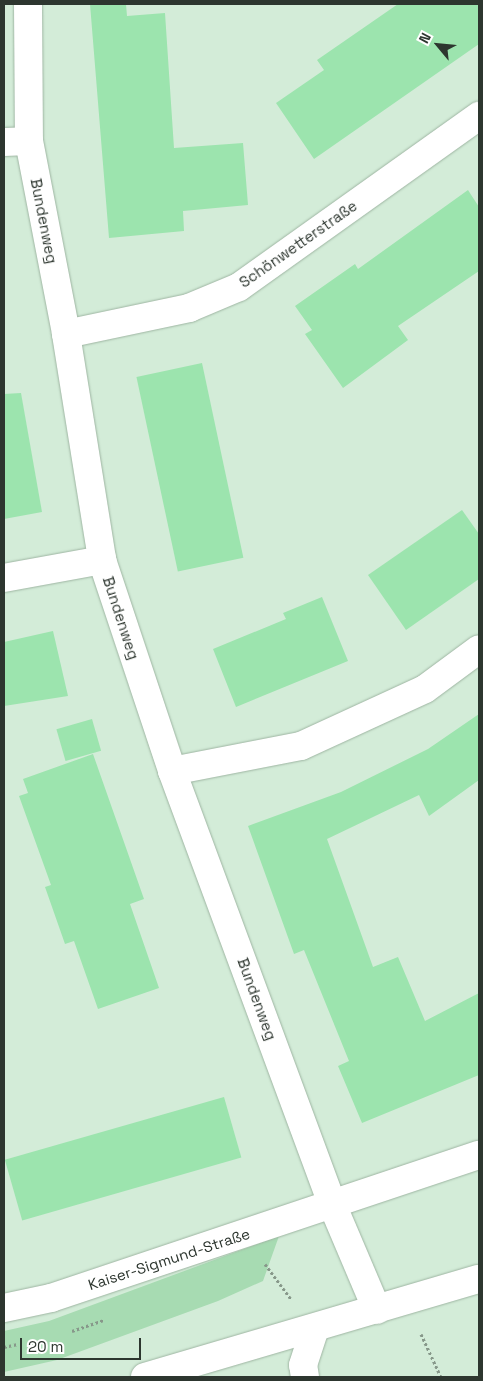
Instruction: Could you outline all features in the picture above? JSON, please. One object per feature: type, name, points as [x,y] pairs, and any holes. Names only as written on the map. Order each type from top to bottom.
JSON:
[{"type":"street","name":"Bundenweg","points":[[28,4],[16,142],[66,334],[102,560],[172,771],[332,1204]]},
{"type":"street","name":"Schönwetterstraße","points":[[66,334],[189,308],[239,287],[479,116]]},
{"type":"street","points":[[4,578],[102,560]]},
{"type":"street","points":[[172,771],[301,746],[425,689],[479,649]]},
{"type":"street","name":"Kaiser-Sigmund-Straße","points":[[4,1308],[52,1298],[479,1155]]},
{"type":"street","points":[[332,1204],[377,1310]]},
{"type":"street","points":[[145,1377],[315,1329],[479,1279]]},
{"type":"street","points":[[305,1377],[303,1365],[315,1329]]},
{"type":"path","points":[[260,1257],[315,1329]]},
{"type":"path","points":[[406,1301],[441,1377]]},
{"type":"path","points":[[69,1332],[106,1320]]},
{"type":"path","points":[[4,1347],[22,1343]]},
{"type":"green space","points":[[279,1236],[263,1281],[218,1301],[57,1360],[4,1372],[4,1331],[49,1321]]},
{"type":"building","points":[[90,4],[126,4],[127,16],[165,13],[174,148],[243,143],[248,205],[183,211],[184,231],[109,238]]},
{"type":"building","points":[[398,4],[479,4],[479,44],[314,159],[276,103],[324,70],[317,60]]},
{"type":"building","points":[[468,190],[479,207],[479,271],[398,326],[408,340],[343,388],[305,334],[312,330],[295,306],[355,264],[358,269]]},
{"type":"building","points":[[202,363],[243,558],[178,572],[136,377]]},
{"type":"building","points":[[21,393],[42,512],[4,519],[4,394]]},
{"type":"building","points":[[462,510],[479,534],[479,579],[406,630],[368,575]]},
{"type":"building","points":[[322,597],[348,661],[236,707],[213,649],[286,619],[283,613]]},
{"type":"building","points":[[53,631],[68,696],[4,706],[4,642]]},
{"type":"building","points":[[479,714],[479,780],[429,816],[419,795],[327,839],[373,967],[398,957],[425,1021],[479,993],[479,1075],[362,1123],[338,1066],[349,1061],[304,950],[294,954],[248,826],[341,792],[428,749]]},
{"type":"building","points":[[92,719],[101,751],[66,761],[56,729]]},
{"type":"building","points":[[93,754],[144,899],[130,904],[159,988],[98,1009],[74,941],[65,944],[45,887],[51,885],[19,796],[28,793],[23,779]]},
{"type":"building","points":[[224,1097],[241,1158],[22,1220],[5,1160]]}]
